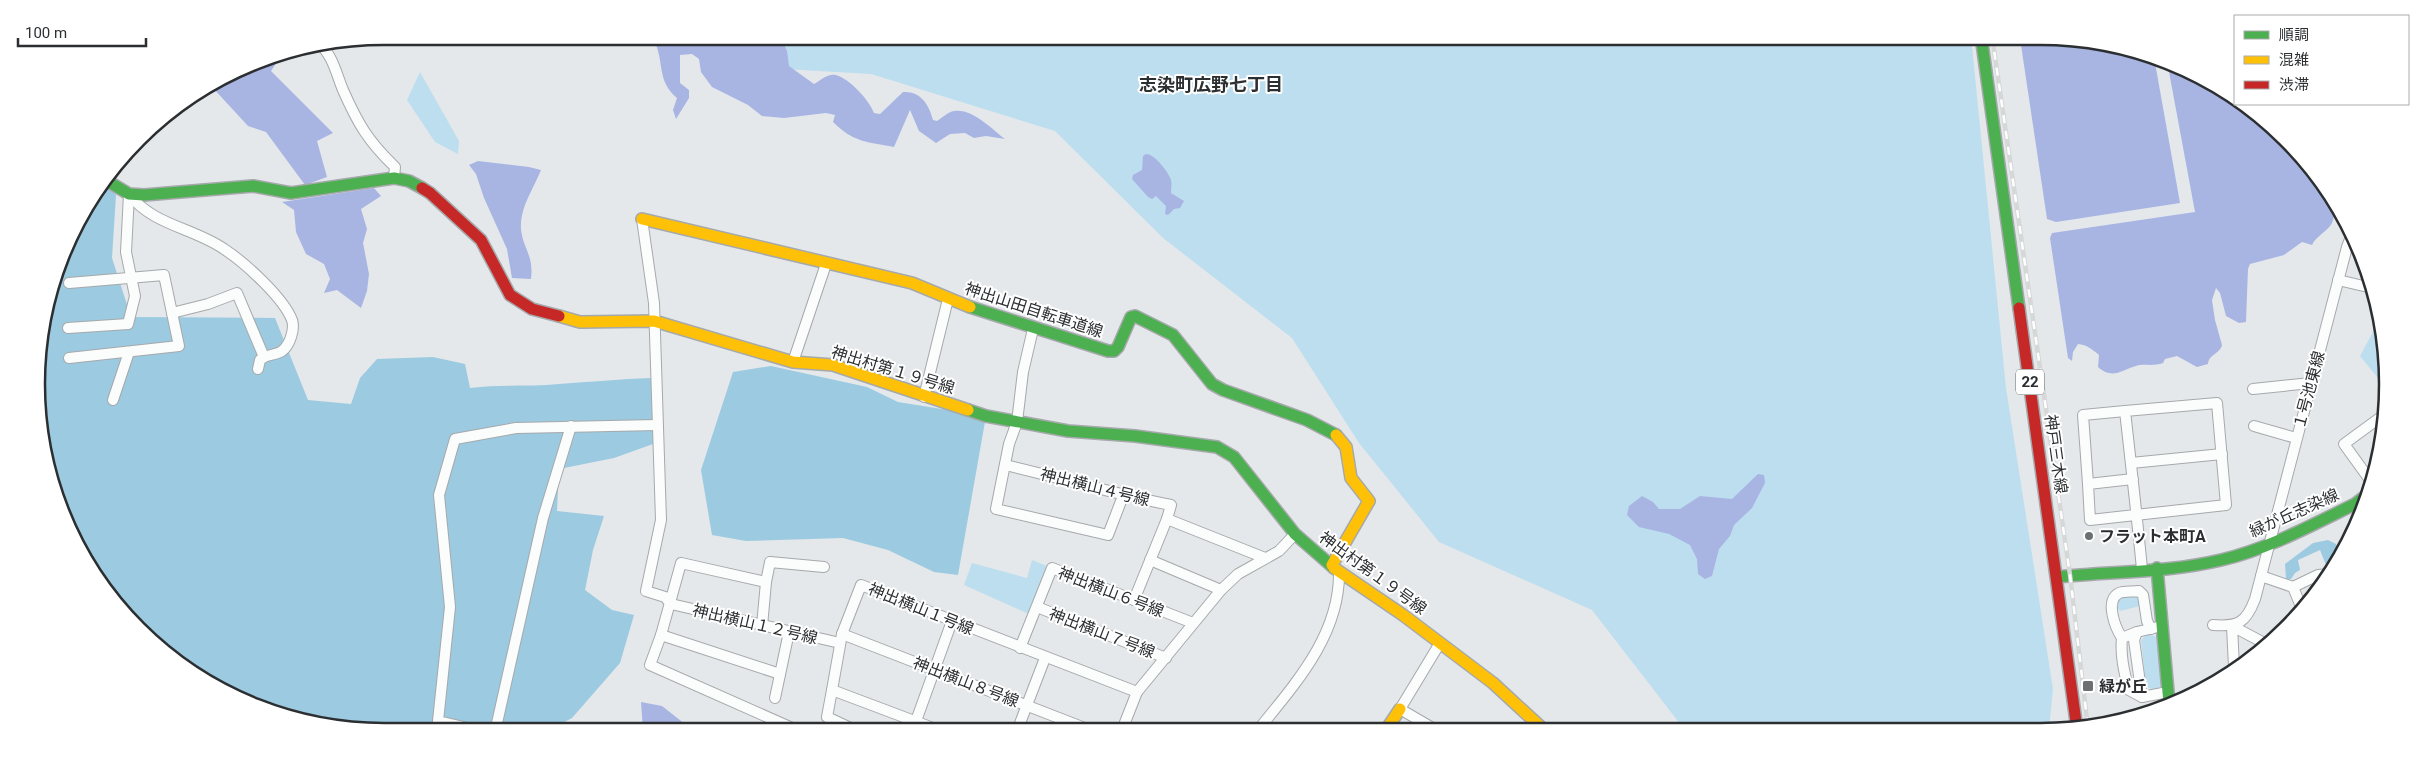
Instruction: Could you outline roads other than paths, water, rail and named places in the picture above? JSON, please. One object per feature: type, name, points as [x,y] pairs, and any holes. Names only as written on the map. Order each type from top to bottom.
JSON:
[{"type":"street","name":"神戸三木線","points":[[1982,45],[2076,721]]},
{"type":"street","points":[[327,50],[344,93],[364,132],[369,140],[395,167],[394,178]]},
{"type":"street","name":"神出村第１９号線","points":[[129,194],[253,186],[291,193],[394,178],[409,181],[430,193],[481,240],[510,295],[532,309],[580,322],[654,321],[793,362],[833,365],[924,397],[986,416],[1068,431],[1136,436],[1217,447],[1234,456],[1295,534],[1336,568],[1440,642],[1493,683],[1536,723]]},
{"type":"street","points":[[111,183],[129,194],[135,202],[169,225],[209,240],[225,249],[279,300],[292,320],[293,330],[289,341],[282,351],[264,357],[260,360],[258,369]]},
{"type":"street","points":[[68,328],[128,324],[135,296],[126,252],[129,194]]},
{"type":"street","points":[[447,723],[438,721],[450,606],[440,496],[455,440],[516,428],[656,426],[658,408],[654,321],[642,219]]},
{"type":"street","name":"神出山田自転車道線","points":[[642,219],[912,283],[948,299],[1033,329],[1114,351],[1118,347],[1128,320],[1135,316],[1173,335],[1212,384],[1223,390],[1304,418],[1340,438],[1348,450],[1349,472],[1352,481],[1366,495],[1369,501],[1336,568]]},
{"type":"street","name":"１号池東線","points":[[2232,626],[2250,614],[2348,243]]},
{"type":"street","points":[[793,362],[826,264]]},
{"type":"street","points":[[69,283],[164,275],[179,346],[69,358]]},
{"type":"street","points":[[2338,280],[2364,286]]},
{"type":"street","points":[[172,312],[208,304],[237,293],[264,357]]},
{"type":"street","points":[[924,397],[948,299]]},
{"type":"street","points":[[1033,329],[1023,372],[1017,422],[996,509],[1108,535],[1123,496]]},
{"type":"street","points":[[113,400],[129,352]]},
{"type":"street","points":[[2253,389],[2311,383]]},
{"type":"street","points":[[2217,403],[2226,505],[2090,520],[2083,415],[2125,412],[2217,403]]},
{"type":"street","points":[[2125,412],[2142,570]]},
{"type":"street","points":[[2366,475],[2344,444],[2377,420]]},
{"type":"street","points":[[497,723],[543,518],[571,426]]},
{"type":"street","name":"神出横山１２号線","points":[[656,426],[661,520],[646,591],[665,597],[671,604],[789,632],[841,639]]},
{"type":"street","points":[[2254,426],[2296,438]]},
{"type":"street","points":[[2131,462],[2222,454]]},
{"type":"street","name":"神出横山４号線","points":[[1006,465],[1099,487],[1123,496],[1171,506],[1167,519]]},
{"type":"street","points":[[2088,484],[2133,479]]},
{"type":"street","name":"緑が丘志染線","points":[[2057,577],[2142,570],[2219,560],[2268,546],[2358,501]]},
{"type":"street","points":[[1134,600],[1167,519],[1265,558]]},
{"type":"street","points":[[1125,723],[1137,692],[1221,590],[1238,574],[1279,551],[1295,534]]},
{"type":"street","points":[[1150,560],[1221,590]]},
{"type":"street","points":[[762,626],[770,562],[824,567]]},
{"type":"street","points":[[766,582],[681,563],[671,604],[650,665],[781,723]]},
{"type":"street","name":"神出横山６号線","points":[[1020,648],[1052,568],[1193,623]]},
{"type":"street","points":[[1264,723],[1315,656],[1340,587],[1336,568]]},
{"type":"street","points":[[2157,568],[2157,627],[2169,697]]},
{"type":"street","points":[[2261,576],[2293,587],[2319,576]]},
{"type":"street","name":"神出横山１号線","points":[[840,723],[828,717],[832,690],[841,639],[861,585],[1045,658],[1137,692]]},
{"type":"street","points":[[2293,587],[2299,602]]},
{"type":"street","points":[[2157,627],[2147,620],[2143,595],[2139,592],[2119,593],[2114,598],[2112,606],[2116,628],[2122,638],[2121,648],[2124,674],[2129,690],[2142,696],[2168,698]]},
{"type":"street","name":"神出横山７号線","points":[[1037,608],[1166,658]]},
{"type":"street","points":[[916,721],[952,621]]},
{"type":"street","points":[[2213,625],[2232,626],[2261,641]]},
{"type":"street","points":[[2232,626],[2234,662]]},
{"type":"street","points":[[2122,638],[2157,627]]},
{"type":"street","points":[[776,698],[789,632]]},
{"type":"street","points":[[2137,632],[2134,640],[2142,696]]},
{"type":"street","points":[[661,635],[780,674]]},
{"type":"street","name":"神出横山８号線","points":[[841,639],[934,670],[1072,723]]},
{"type":"street","points":[[1391,723],[1440,642]]},
{"type":"street","points":[[1021,723],[1045,658]]},
{"type":"street","points":[[832,690],[921,723]]},
{"type":"street","points":[[1400,709],[1424,723]]},
{"type":"railway","points":[[1993,45],[2070,575],[2087,719]]},
{"type":"place","name":"フラット本町A","points":[[2089,536]]},
{"type":"place","name":"緑が丘","points":[[2088,686]]},
{"type":"district","name":"志染町広野七丁目","points":[[1211,84]]}]
